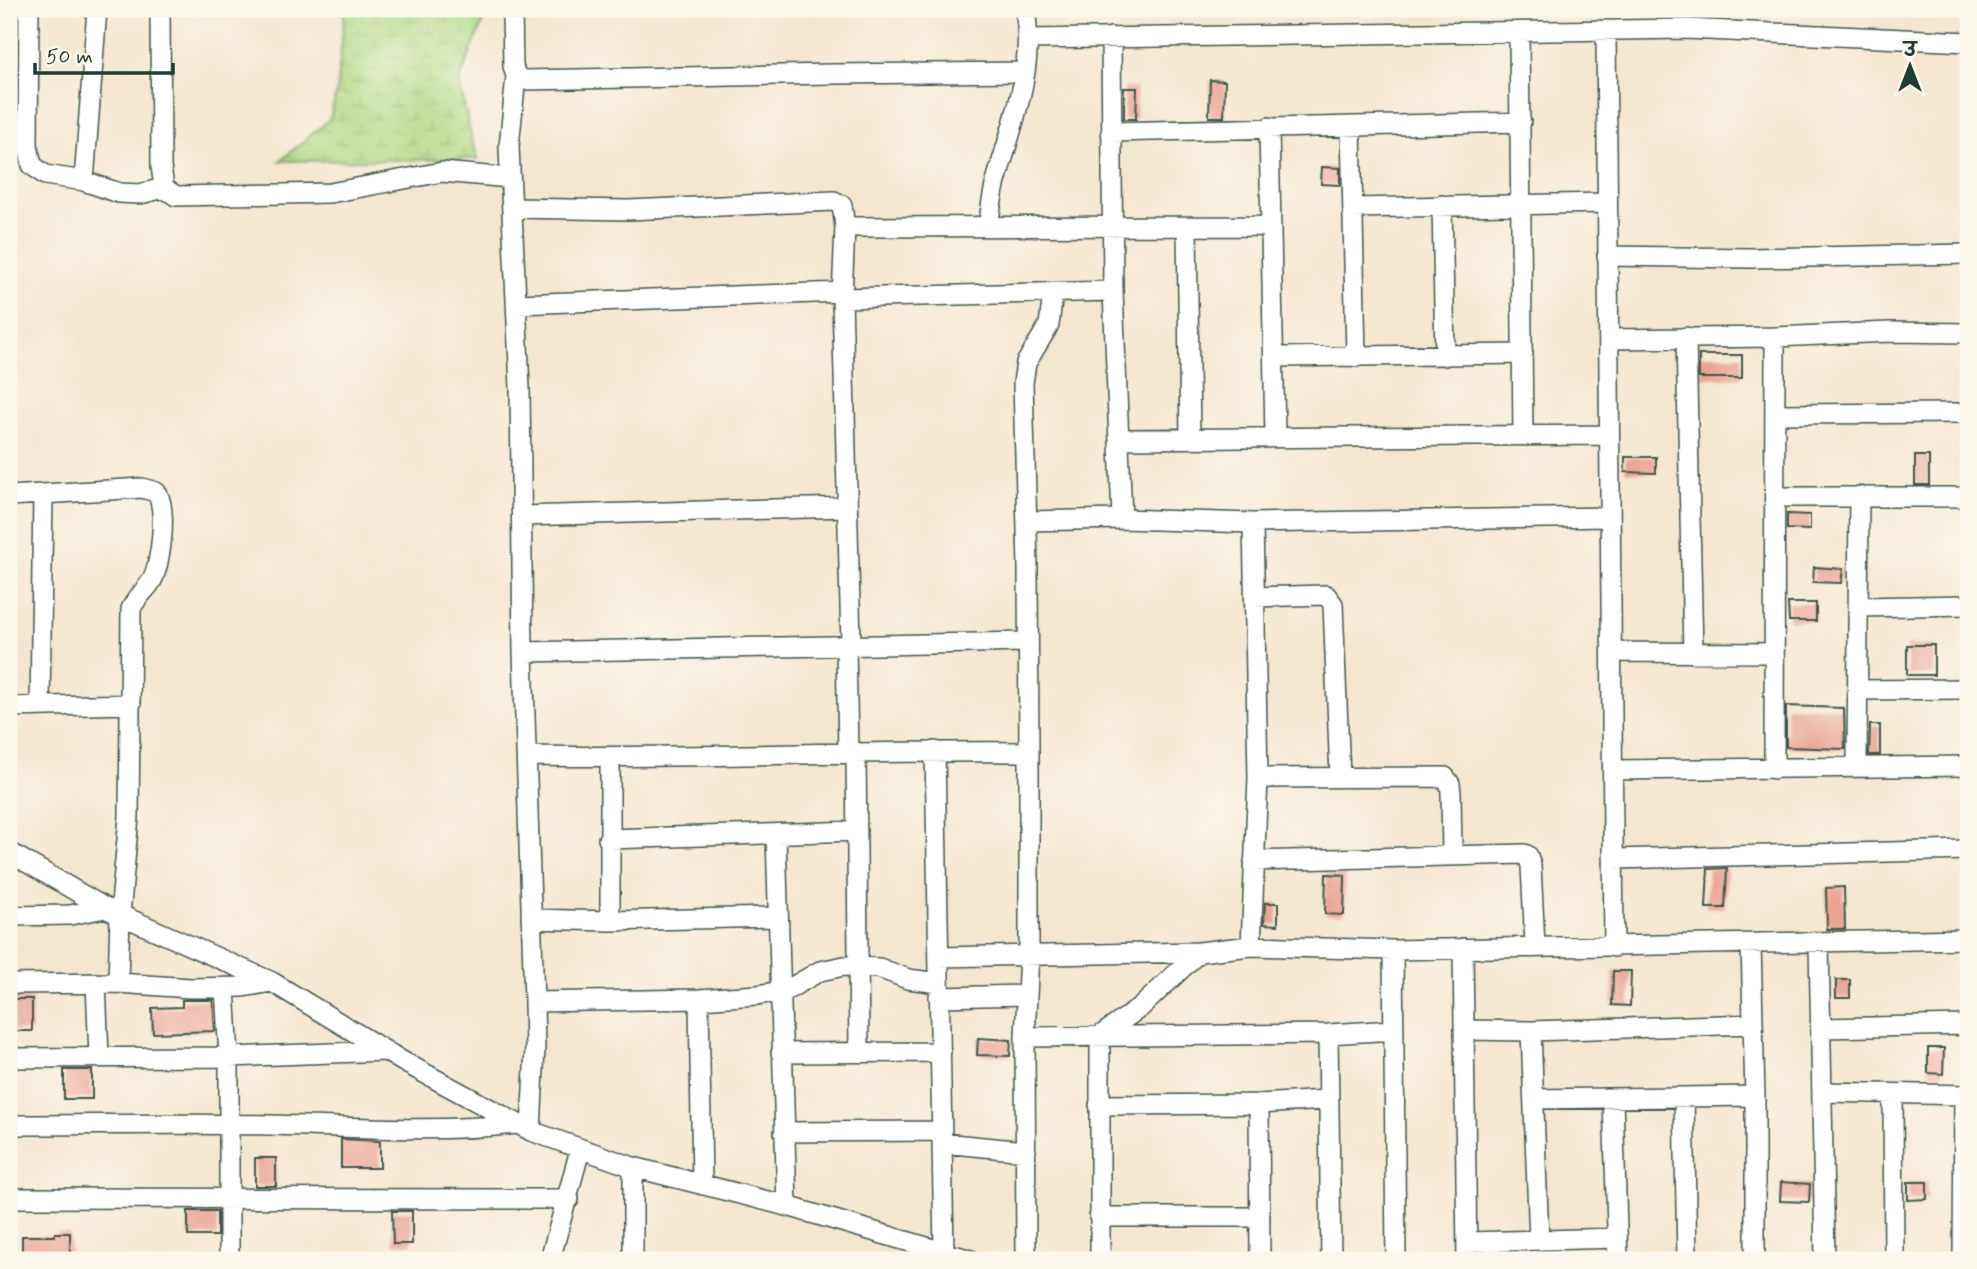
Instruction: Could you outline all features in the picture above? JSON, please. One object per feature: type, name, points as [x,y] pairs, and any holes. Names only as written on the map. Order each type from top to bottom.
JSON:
[{"type":"street","points":[[29,9],[29,157],[37,170],[45,175],[85,181],[119,193],[140,194],[164,188]]},
{"type":"street","points":[[85,181],[97,9]]},
{"type":"street","points":[[160,9],[160,166],[164,188],[176,196],[339,192],[442,172],[510,178]]},
{"type":"street","points":[[512,9],[513,66],[516,76],[509,147],[517,304],[523,652],[534,1002],[523,1128]]},
{"type":"street","points":[[988,226],[996,181],[1009,141],[1025,72],[1028,39],[1025,9]]},
{"type":"street","points":[[1028,39],[1686,29],[1968,42]]},
{"type":"street","points":[[1606,31],[1614,947]]},
{"type":"street","points":[[1519,32],[1523,434]]},
{"type":"street","points":[[1111,37],[1113,291],[1122,519]]},
{"type":"street","points":[[516,76],[524,80],[1025,72]]},
{"type":"street","points":[[1111,132],[1521,122]]},
{"type":"street","points":[[1269,127],[1275,437]]},
{"type":"street","points":[[1351,127],[1356,357]]},
{"type":"street","points":[[512,208],[628,210],[834,201],[842,205],[845,227],[843,295],[848,645],[857,831],[859,1052]]},
{"type":"street","points":[[1353,208],[1606,203]]},
{"type":"street","points":[[1442,205],[1444,356]]},
{"type":"street","points":[[845,227],[1271,226]]},
{"type":"street","points":[[1187,228],[1190,437]]},
{"type":"street","points":[[1607,256],[1751,258],[1968,254]]},
{"type":"street","points":[[517,304],[1113,291]]},
{"type":"street","points":[[1026,1260],[1025,1037],[1029,954],[1029,752],[1023,383],[1026,363],[1049,325],[1053,293]]},
{"type":"street","points":[[1610,339],[1968,332]]},
{"type":"street","points":[[1686,337],[1693,653]]},
{"type":"street","points":[[1774,769],[1775,337]]},
{"type":"street","points":[[1275,357],[1522,354]]},
{"type":"street","points":[[1776,414],[1968,413]]},
{"type":"street","points":[[1120,439],[1608,435]]},
{"type":"street","points":[[9,496],[142,488],[150,489],[161,497],[163,505],[159,561],[151,582],[131,609],[129,817],[113,911],[118,982]]},
{"type":"street","points":[[40,706],[43,494]]},
{"type":"street","points":[[1857,766],[1859,496]]},
{"type":"street","points":[[1776,497],[1968,497]]},
{"type":"street","points":[[522,516],[846,507]]},
{"type":"street","points":[[1027,521],[1122,519],[1253,523],[1609,517]]},
{"type":"street","points":[[1251,946],[1258,778],[1253,523]]},
{"type":"street","points":[[1255,597],[1326,595],[1333,604],[1340,777]]},
{"type":"street","points":[[1859,607],[1968,605]]},
{"type":"street","points":[[523,652],[1027,642]]},
{"type":"street","points":[[1613,652],[1773,653]]},
{"type":"street","points":[[1858,690],[1968,690]]},
{"type":"street","points":[[9,707],[131,704]]},
{"type":"street","points":[[9,852],[113,911],[272,982],[386,1051],[523,1128],[633,1167],[786,1206],[959,1257],[942,1137],[934,751]]},
{"type":"street","points":[[527,756],[1029,752]]},
{"type":"street","points":[[610,757],[610,921]]},
{"type":"street","points":[[1614,770],[1968,766]]},
{"type":"street","points":[[1258,778],[1445,777],[1451,792],[1452,855]]},
{"type":"street","points":[[608,839],[857,831]]},
{"type":"street","points":[[776,835],[786,1206]]},
{"type":"street","points":[[1614,859],[1968,850]]},
{"type":"street","points":[[1254,861],[1520,853],[1528,856],[1531,866],[1535,946]]},
{"type":"street","points":[[9,916],[113,911]]},
{"type":"street","points":[[531,919],[610,921],[777,918]]},
{"type":"street","points":[[939,957],[1199,953],[1251,946],[1393,950],[1968,939]]},
{"type":"street","points":[[1819,943],[1825,1260]]},
{"type":"street","points":[[1751,944],[1755,1260]]},
{"type":"street","points":[[1463,948],[1467,1251],[1539,1241],[1617,1238]]},
{"type":"street","points":[[1393,950],[1396,1260]]},
{"type":"street","points":[[1100,1036],[1141,1007],[1199,953]]},
{"type":"street","points":[[534,1002],[699,999],[779,992],[820,971],[859,965],[879,968],[939,990],[1026,995]]},
{"type":"street","points":[[9,984],[118,982],[163,988],[225,988],[272,982]]},
{"type":"street","points":[[96,983],[99,1057]]},
{"type":"street","points":[[225,988],[229,1056],[229,1260]]},
{"type":"street","points":[[699,999],[702,1185]]},
{"type":"street","points":[[1464,1030],[1531,1031],[1753,1024]]},
{"type":"street","points":[[1822,1028],[1968,1024]]},
{"type":"street","points":[[1025,1037],[1328,1034],[1394,1030]]},
{"type":"street","points":[[1531,1031],[1539,1241]]},
{"type":"street","points":[[1328,1034],[1331,1260]]},
{"type":"street","points":[[1100,1036],[1100,1260]]},
{"type":"street","points":[[9,1058],[386,1051]]},
{"type":"street","points":[[781,1053],[941,1052]]},
{"type":"street","points":[[1823,1093],[1966,1095],[1965,1251]]},
{"type":"street","points":[[1892,1094],[1894,1260]]},
{"type":"street","points":[[1534,1099],[1755,1096]]},
{"type":"street","points":[[1684,1097],[1687,1260]]},
{"type":"street","points":[[1613,1099],[1618,1260]]},
{"type":"street","points":[[1099,1105],[1259,1104],[1327,1100]]},
{"type":"street","points":[[1259,1104],[1260,1260]]},
{"type":"street","points":[[9,1125],[229,1124],[421,1129],[523,1128]]},
{"type":"street","points":[[784,1132],[942,1137],[1026,1151]]},
{"type":"street","points":[[550,1260],[569,1199],[580,1150]]},
{"type":"street","points":[[633,1167],[633,1260]]},
{"type":"street","points":[[9,1198],[229,1196],[569,1199]]},
{"type":"street","points":[[1099,1217],[1260,1217]]},
{"type":"green space","points":[[345,9],[488,9],[459,82],[478,159],[280,161],[330,119],[337,89]]},
{"type":"building","points":[[1210,80],[1225,81],[1224,117],[1209,117]]},
{"type":"building","points":[[1124,88],[1137,88],[1136,119],[1124,119]]},
{"type":"building","points":[[1322,167],[1340,168],[1340,185],[1321,184]]},
{"type":"building","points":[[1699,355],[1742,355],[1742,378],[1699,378]]},
{"type":"building","points":[[1915,456],[1929,456],[1929,485],[1915,485]]},
{"type":"building","points":[[1625,457],[1656,457],[1656,473],[1625,472]]},
{"type":"building","points":[[1787,514],[1810,515],[1810,530],[1787,529]]},
{"type":"building","points":[[1814,567],[1843,569],[1841,583],[1813,582]]},
{"type":"building","points":[[1788,603],[1816,603],[1816,621],[1789,621]]},
{"type":"building","points":[[1907,645],[1934,645],[1934,675],[1907,675]]},
{"type":"building","points":[[1786,706],[1844,708],[1845,749],[1786,747]]},
{"type":"building","points":[[1870,725],[1880,725],[1880,755],[1869,755]]},
{"type":"building","points":[[1727,868],[1725,908],[1706,908],[1708,869]]},
{"type":"building","points":[[1326,874],[1345,875],[1344,915],[1325,914]]},
{"type":"building","points":[[1844,887],[1845,929],[1827,929],[1826,888]]},
{"type":"building","points":[[1265,903],[1278,903],[1278,925],[1264,924]]},
{"type":"building","points":[[1613,971],[1631,971],[1630,1006],[1612,1005]]},
{"type":"building","points":[[1836,980],[1850,980],[1850,998],[1836,998]]},
{"type":"building","points":[[9,999],[32,999],[32,1031],[9,1031]]},
{"type":"building","points":[[182,1000],[213,1000],[215,1031],[153,1033],[152,1008],[182,1007]]},
{"type":"building","points":[[978,1038],[1011,1040],[1010,1056],[977,1055]]},
{"type":"building","points":[[1928,1048],[1944,1048],[1943,1074],[1928,1073]]},
{"type":"building","points":[[64,1070],[92,1070],[92,1099],[64,1099]]},
{"type":"building","points":[[341,1139],[380,1141],[380,1168],[341,1168]]},
{"type":"building","points":[[255,1158],[276,1158],[276,1186],[255,1186]]},
{"type":"building","points":[[1781,1182],[1810,1184],[1809,1202],[1780,1201]]},
{"type":"building","points":[[1908,1182],[1927,1182],[1927,1199],[1908,1200]]},
{"type":"building","points":[[188,1211],[217,1211],[217,1236],[188,1236]]},
{"type":"building","points":[[392,1211],[412,1211],[412,1244],[393,1244]]},
{"type":"building","points":[[55,1233],[70,1233],[70,1260],[22,1260],[22,1236],[55,1236]]}]
